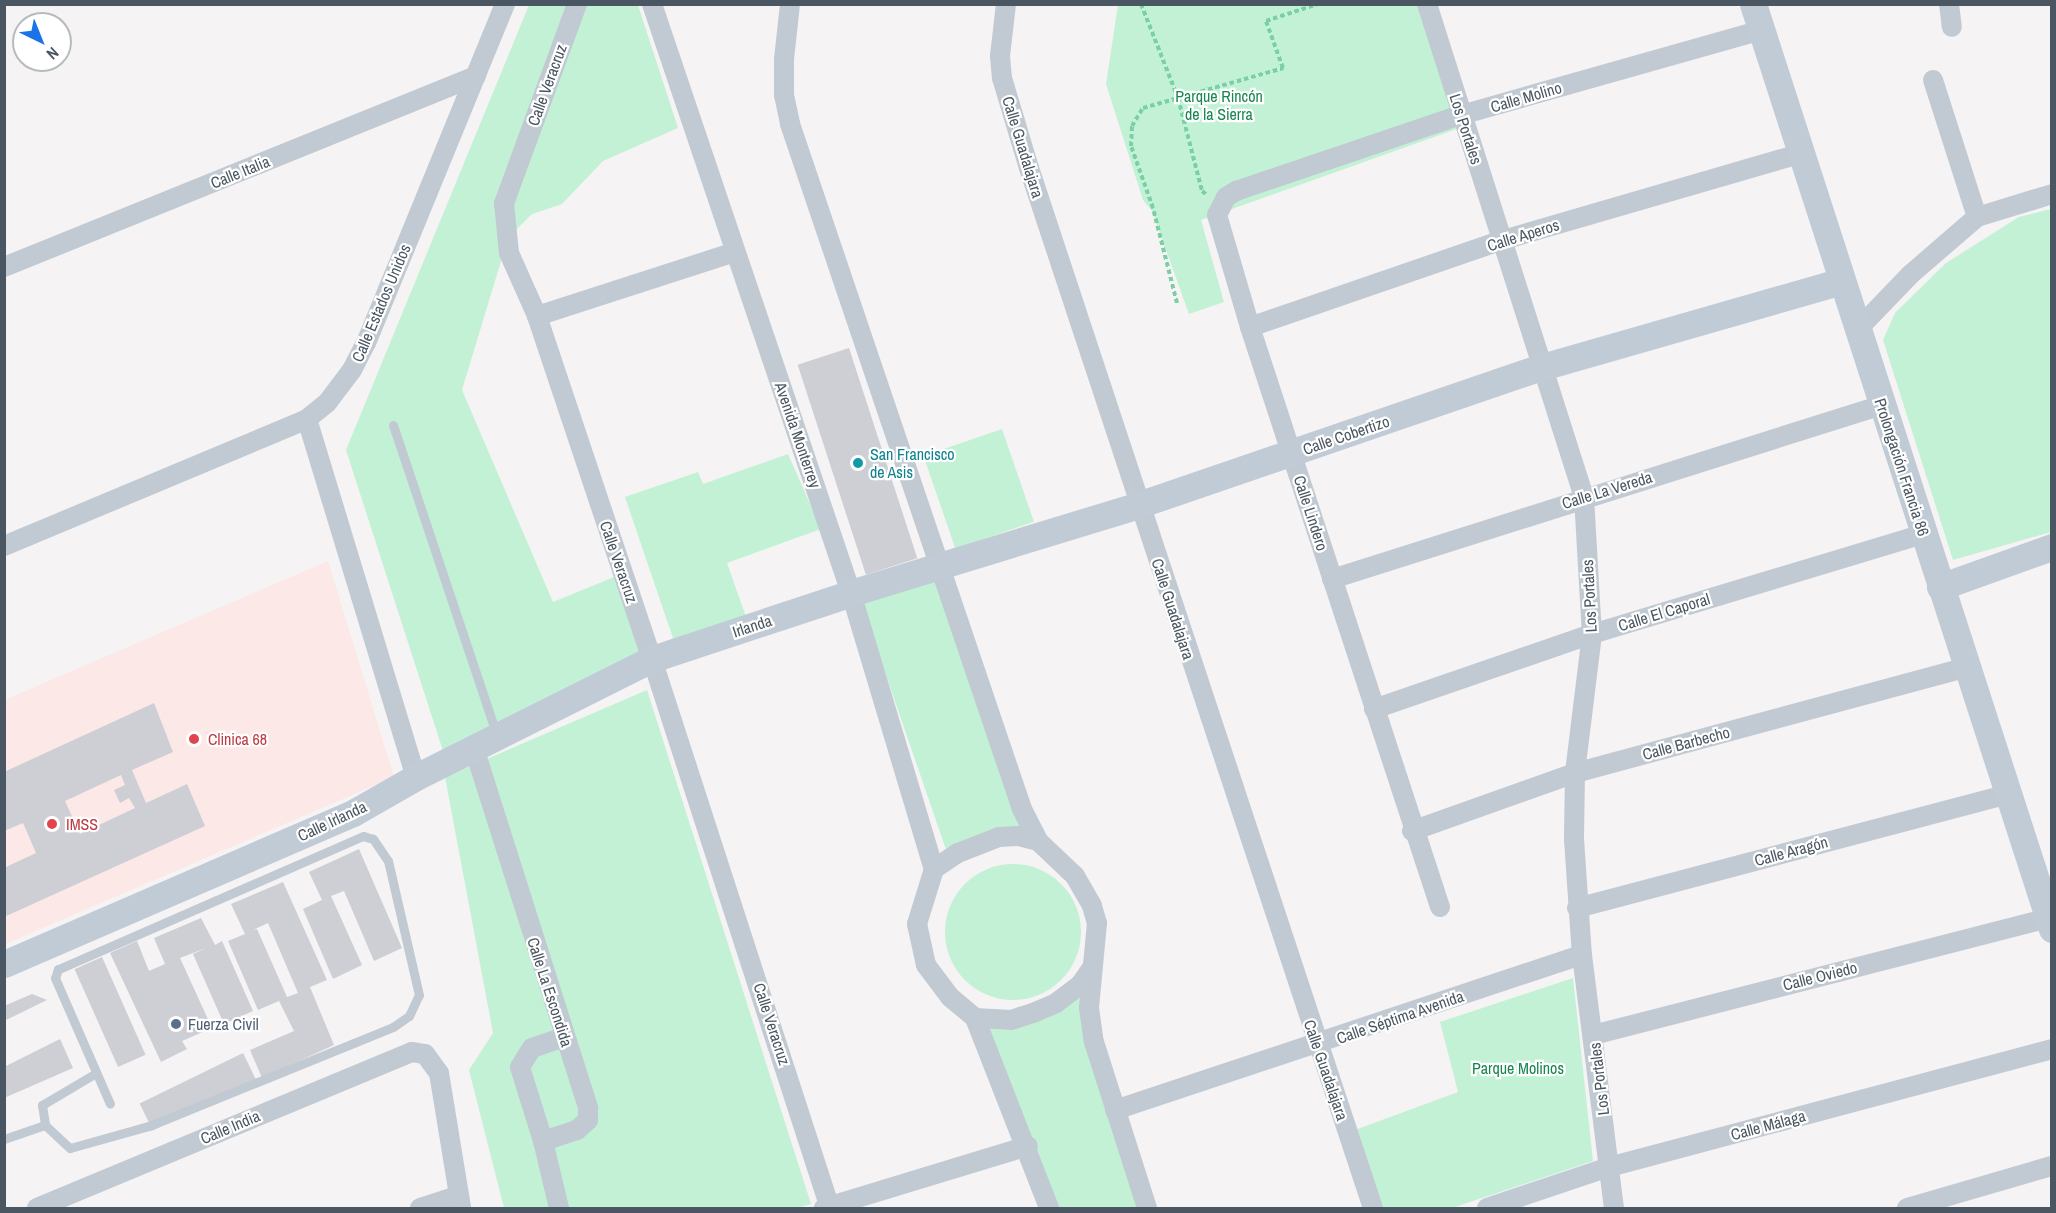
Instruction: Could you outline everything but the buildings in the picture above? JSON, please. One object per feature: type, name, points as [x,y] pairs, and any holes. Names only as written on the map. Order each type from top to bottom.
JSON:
[{"type":"street","name":"Calle Estados Unidos","points":[[4,546],[307,420],[338,389],[366,343],[505,4]]},
{"type":"street","name":"Calle Veracruz","points":[[577,4],[504,203],[509,253],[537,316],[652,659],[804,1123],[828,1208]]},
{"type":"street","name":"Avenida Monterrey","points":[[652,4],[851,593],[934,869]]},
{"type":"street","points":[[790,4],[784,59],[784,95],[790,124],[1012,782],[1038,841],[1075,876],[1092,906],[1096,922],[1089,1008],[1094,1042],[1148,1209]]},
{"type":"street","name":"Calle Guadalajara","points":[[1006,4],[1000,56],[1002,78],[1138,506],[1373,1209]]},
{"type":"street","name":"Los Portales","points":[[1427,4],[1584,497],[1592,634],[1575,772],[1578,908],[1614,1209]]},
{"type":"street","name":"Prolongación Francia 86","points":[[1753,4],[1799,154],[1940,586],[1964,668],[2050,924]]},
{"type":"street","points":[[1949,4],[1952,27]]},
{"type":"street","name":"Calle Molino","points":[[1224,202],[1461,115],[1762,30]]},
{"type":"street","name":"Calle Italia","points":[[4,267],[476,76]]},
{"type":"street","points":[[1933,80],[1977,218]]},
{"type":"street","name":"Calle Aperos","points":[[1250,327],[1503,240],[1799,154]]},
{"type":"street","points":[[1858,329],[1911,274],[1977,218],[2052,194]]},
{"type":"street","name":"Calle Lindero","points":[[1224,202],[1217,215],[1219,228],[1412,831],[1440,908]]},
{"type":"street","points":[[537,316],[735,252]]},
{"type":"street","name":"Calle Cobertizo","points":[[851,593],[1138,506],[1542,367],[1841,281]]},
{"type":"street","name":"Calle La Vereda","points":[[1332,579],[1584,497],[1882,405]]},
{"type":"street","points":[[307,420],[417,777]]},
{"type":"street","name":"Calle El Caporal","points":[[1374,709],[1592,634],[1923,534]]},
{"type":"street","points":[[1940,586],[2052,547]]},
{"type":"street","name":"Irlanda","points":[[652,659],[851,593]]},
{"type":"street","name":"Calle Irlanda","points":[[4,964],[353,813],[417,777],[652,659]]},
{"type":"street","name":"Calle Barbecho","points":[[1412,831],[1575,772],[1964,668]]},
{"type":"street","name":"Calle La Escondida","points":[[486,742],[564,1037],[588,1108],[588,1120],[577,1130],[543,1141]]},
{"type":"street","name":"Calle Aragón","points":[[1578,908],[2005,795]]},
{"type":"street","points":[[1038,841],[1019,836],[999,837],[958,853],[934,869],[917,924],[921,946],[936,982],[975,1018],[1028,1146],[1049,1209]]},
{"type":"street","name":"Calle Oviedo","points":[[1593,1035],[2050,924]]},
{"type":"street","name":"Calle Séptima Avenida","points":[[1115,1110],[1318,1045],[1582,955]]},
{"type":"street","points":[[975,1018],[1011,1020],[1041,1010],[1080,985],[1092,968]]},
{"type":"street","points":[[559,1209],[543,1141],[520,1066],[532,1048],[564,1037]]},
{"type":"street","name":"Calle Málaga","points":[[1486,1209],[1609,1167],[2052,1049]]},
{"type":"street","name":"Calle India","points":[[37,1209],[407,1052],[424,1054],[439,1073],[460,1202]]},
{"type":"street","points":[[828,1208],[1028,1146]]},
{"type":"street","points":[[1907,1209],[2052,1166]]},
{"type":"street","points":[[420,1209],[460,1202]]},
{"type":"lane","points":[[393,425],[486,742]]},
{"type":"lane","points":[[96,1073],[44,1102],[45,1125],[70,1148],[114,1138],[393,1027],[409,1016],[419,995],[388,861],[373,839],[363,836],[58,969],[55,978],[110,1104]]},
{"type":"lane","points":[[4,1139],[45,1125]]},
{"type":"path","points":[[1141,4],[1178,98],[1202,191],[1224,202]]},
{"type":"path","points":[[1176,303],[1153,208],[1131,146],[1132,126],[1143,108],[1283,68],[1266,21],[1318,4]]},
{"type":"shaded area","name":"Clinica 68","points":[[328,561],[394,777],[5,944],[5,700]]},
{"type":"green space","points":[[529,5],[638,5],[678,128],[603,161],[562,204],[532,214],[508,238],[462,390],[553,602],[619,575],[649,655],[443,751],[346,450]]},
{"type":"green space","name":"Parque Rincón de la Sierra","points":[[1118,5],[1424,5],[1465,126],[1201,220],[1224,302],[1189,314],[1152,211],[1143,200],[1106,84]]},
{"type":"green space","points":[[2051,209],[2051,532],[1953,560],[1883,340],[1895,313],[1946,263],[2019,217]]},
{"type":"green space","points":[[1002,429],[1034,522],[955,549],[924,456]]},
{"type":"green space","points":[[788,454],[821,529],[727,563],[746,617],[675,644],[625,497],[698,472],[703,484]]},
{"type":"green space","points":[[934,575],[1022,829],[948,855],[860,600]]},
{"type":"green space","points":[[647,690],[811,1204],[797,1208],[504,1208],[469,1070],[493,1033],[445,777]]},
{"type":"green space","points":[[1013,864],[1039,869],[1061,884],[1076,906],[1081,932],[1076,958],[1061,980],[1039,995],[1013,1000],[987,995],[965,980],[950,958],[945,932],[950,906],[965,884],[987,869]]},
{"type":"green space","name":"Parque Molinos","points":[[1573,978],[1593,1161],[1452,1208],[1382,1208],[1355,1130],[1458,1092],[1440,1022]]},
{"type":"green space","points":[[1080,985],[1152,1208],[1042,1208],[975,1018],[1000,1020]]},
{"type":"place","name":"San Francisco de Asis","points":[[858,463]]},
{"type":"place","name":"Clinica 68","points":[[194,739]]},
{"type":"place","name":"IMSS","points":[[52,824]]},
{"type":"place","name":"Fuerza Civil","points":[[176,1024]]}]
